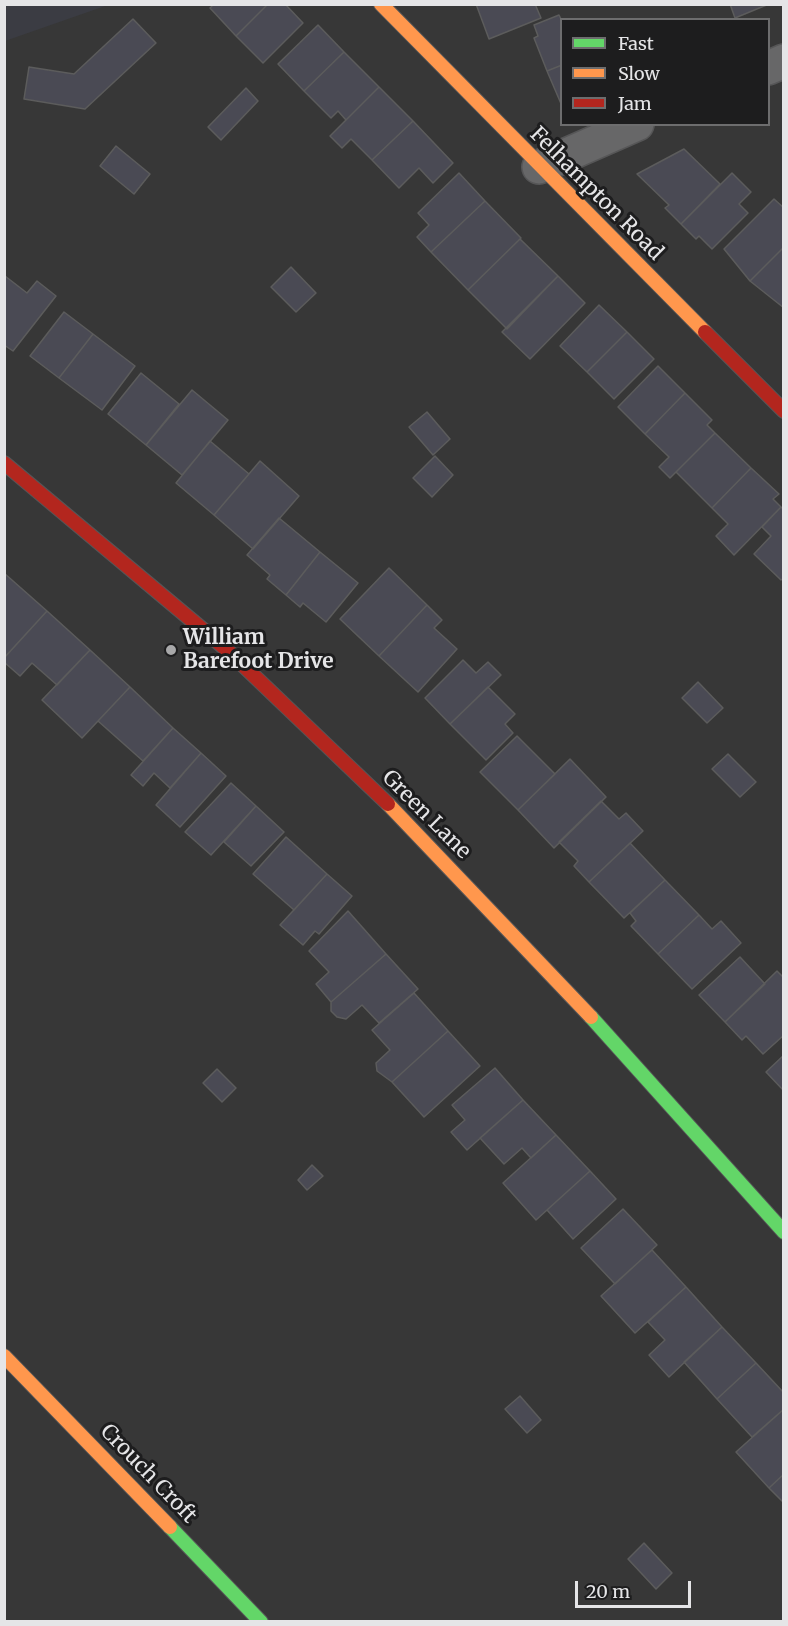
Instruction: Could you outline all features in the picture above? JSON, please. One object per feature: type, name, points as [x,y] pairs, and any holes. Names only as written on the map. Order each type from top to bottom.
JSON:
[{"type":"main road","name":"Felhampton Road","points":[[381,4],[539,167],[783,411]]},
{"type":"main road","name":"Green Lane","points":[[4,463],[161,592],[304,722],[523,942],[783,1232]]},
{"type":"main road","name":"Crouch Croft","points":[[4,1356],[261,1622]]},
{"type":"street","points":[[539,167],[632,126]]},
{"type":"shaded area","points":[[5,4],[108,4],[108,5],[5,41]]},
{"type":"building","points":[[214,4],[268,4],[236,36],[210,8]]},
{"type":"building","points":[[268,4],[285,4],[303,23],[263,63],[236,36]]},
{"type":"building","points":[[476,4],[535,4],[541,18],[489,39]]},
{"type":"building","points":[[730,4],[769,4],[735,18]]},
{"type":"building","points":[[559,15],[560,66],[547,71],[534,38],[538,36],[534,25]]},
{"type":"building","points":[[133,19],[156,43],[85,109],[24,99],[29,67],[74,74]]},
{"type":"building","points":[[318,25],[344,52],[304,91],[278,64]]},
{"type":"building","points":[[344,52],[379,87],[346,120],[338,111],[331,118],[304,91]]},
{"type":"building","points":[[560,66],[560,101],[547,71]]},
{"type":"building","points":[[379,87],[413,121],[372,160],[351,139],[342,148],[330,136]]},
{"type":"building","points":[[246,88],[258,101],[221,140],[208,127]]},
{"type":"building","points":[[413,121],[453,163],[433,183],[419,168],[399,188],[372,160]]},
{"type":"building","points":[[116,146],[150,174],[134,194],[100,166]]},
{"type":"building","points":[[684,149],[720,184],[681,224],[665,208],[669,205],[637,174]]},
{"type":"building","points":[[459,173],[485,201],[431,252],[417,237],[429,225],[418,213]]},
{"type":"building","points":[[732,173],[751,192],[739,204],[748,213],[712,249],[699,236],[696,239],[681,224]]},
{"type":"building","points":[[774,199],[784,208],[784,247],[750,281],[724,249]]},
{"type":"building","points":[[485,201],[521,238],[468,290],[431,252]]},
{"type":"building","points":[[520,239],[558,276],[507,329],[468,290]]},
{"type":"building","points":[[784,247],[784,308],[750,281]]},
{"type":"building","points":[[291,267],[316,293],[296,312],[271,287]]},
{"type":"building","points":[[5,276],[27,293],[37,281],[56,296],[13,351],[4,345]]},
{"type":"building","points":[[558,276],[585,303],[530,359],[502,332]]},
{"type":"building","points":[[599,305],[627,332],[587,372],[560,346]]},
{"type":"building","points":[[64,312],[93,334],[59,378],[30,356]]},
{"type":"building","points":[[627,332],[654,359],[614,399],[587,372]]},
{"type":"building","points":[[93,334],[135,366],[102,410],[59,378]]},
{"type":"building","points":[[658,366],[685,393],[645,434],[618,407]]},
{"type":"building","points":[[141,373],[179,404],[146,445],[108,414]]},
{"type":"building","points":[[192,390],[228,420],[182,475],[146,445]]},
{"type":"building","points":[[685,393],[712,420],[707,425],[715,433],[670,478],[659,467],[669,457],[645,434]]},
{"type":"building","points":[[427,412],[450,439],[433,455],[409,427]]},
{"type":"building","points":[[715,433],[751,468],[712,508],[676,472]]},
{"type":"building","points":[[210,441],[249,474],[214,515],[176,483]]},
{"type":"building","points":[[435,456],[453,475],[432,497],[413,478]]},
{"type":"building","points":[[260,461],[299,496],[253,549],[214,515]]},
{"type":"building","points":[[751,468],[779,494],[773,499],[781,507],[734,555],[716,536],[728,524],[712,508]]},
{"type":"building","points":[[781,507],[784,510],[784,578],[781,580],[754,554],[771,536],[762,527]]},
{"type":"building","points":[[279,518],[320,552],[286,595],[267,579],[270,575],[247,555]]},
{"type":"building","points":[[320,552],[358,583],[326,622],[303,603],[300,607],[286,595]]},
{"type":"building","points":[[389,568],[427,605],[379,656],[340,619]]},
{"type":"building","points":[[4,573],[47,611],[5,657],[4,656]]},
{"type":"building","points":[[427,605],[442,620],[434,628],[457,649],[418,692],[379,656]]},
{"type":"building","points":[[47,611],[90,650],[57,685],[32,663],[20,676],[4,662],[4,658]]},
{"type":"building","points":[[90,650],[130,687],[82,738],[42,700]]},
{"type":"building","points":[[463,660],[476,673],[488,662],[501,675],[450,724],[425,698]]},
{"type":"building","points":[[698,682],[723,708],[707,723],[682,698]]},
{"type":"building","points":[[130,687],[173,728],[143,761],[98,721]]},
{"type":"building","points":[[488,687],[515,714],[505,724],[513,733],[486,760],[450,724]]},
{"type":"building","points":[[173,728],[201,753],[170,788],[154,773],[143,786],[131,775]]},
{"type":"building","points":[[517,736],[555,774],[518,810],[480,772]]},
{"type":"building","points":[[201,753],[226,776],[180,827],[156,805]]},
{"type":"building","points":[[728,754],[756,782],[740,797],[712,769]]},
{"type":"building","points":[[570,759],[606,797],[554,848],[518,810]]},
{"type":"building","points":[[231,783],[256,806],[211,855],[185,832]]},
{"type":"building","points":[[601,801],[619,819],[626,813],[643,831],[589,882],[574,866],[578,861],[559,842]]},
{"type":"building","points":[[256,806],[284,832],[251,866],[224,842]]},
{"type":"building","points":[[286,837],[327,874],[294,910],[253,874]]},
{"type":"building","points":[[630,843],[665,880],[624,918],[589,882]]},
{"type":"building","points":[[327,874],[352,896],[319,934],[315,931],[303,945],[280,925]]},
{"type":"building","points":[[665,880],[699,915],[658,954],[631,926],[636,921],[630,913]]},
{"type":"building","points":[[348,911],[386,954],[331,1002],[316,984],[329,972],[309,951]]},
{"type":"building","points":[[699,915],[712,929],[721,921],[741,943],[692,989],[658,954]]},
{"type":"building","points":[[386,954],[418,989],[379,1023],[362,1005],[346,1019],[337,1017],[331,1011],[331,1002]]},
{"type":"building","points":[[740,957],[765,984],[725,1022],[699,995]]},
{"type":"building","points":[[777,971],[784,978],[784,1035],[763,1054],[746,1036],[742,1040],[725,1022]]},
{"type":"building","points":[[414,993],[448,1031],[392,1082],[377,1071],[376,1063],[390,1050],[372,1030]]},
{"type":"building","points":[[448,1031],[480,1066],[424,1117],[392,1082]]},
{"type":"building","points":[[784,1055],[784,1091],[766,1072]]},
{"type":"building","points":[[495,1068],[523,1100],[467,1150],[451,1132],[465,1120],[452,1105]]},
{"type":"building","points":[[217,1069],[236,1088],[222,1102],[203,1083]]},
{"type":"building","points":[[523,1100],[556,1135],[531,1158],[522,1148],[504,1164],[480,1138]]},
{"type":"building","points":[[556,1135],[590,1171],[536,1220],[503,1183]]},
{"type":"building","points":[[312,1165],[323,1176],[307,1190],[298,1180]]},
{"type":"building","points":[[590,1171],[616,1199],[573,1239],[547,1210]]},
{"type":"building","points":[[623,1209],[657,1245],[615,1284],[581,1248]]},
{"type":"building","points":[[652,1250],[686,1287],[635,1333],[601,1296]]},
{"type":"building","points":[[686,1287],[722,1327],[669,1377],[649,1355],[665,1340],[648,1322]]},
{"type":"building","points":[[722,1327],[756,1363],[717,1399],[684,1362]]},
{"type":"building","points":[[756,1363],[784,1393],[784,1409],[752,1437],[717,1399]]},
{"type":"building","points":[[520,1396],[541,1420],[527,1433],[505,1409]]},
{"type":"building","points":[[784,1409],[784,1474],[769,1488],[736,1452]]},
{"type":"building","points":[[784,1474],[784,1503],[769,1488]]},
{"type":"building","points":[[644,1543],[672,1573],[656,1589],[628,1559]]},
{"type":"traffic: fast","points":[[591,1017],[784,1232]]},
{"type":"traffic: fast","points":[[170,1527],[261,1622]]},
{"type":"traffic: slow","points":[[381,4],[705,332]]},
{"type":"traffic: slow","points":[[388,804],[591,1017]]},
{"type":"traffic: slow","points":[[4,1356],[170,1527]]},
{"type":"traffic: jam","points":[[705,332],[784,411]]},
{"type":"traffic: jam","points":[[4,463],[226,649],[388,804]]},
{"type":"place","name":"William Barefoot Drive","points":[[171,650]]}]
